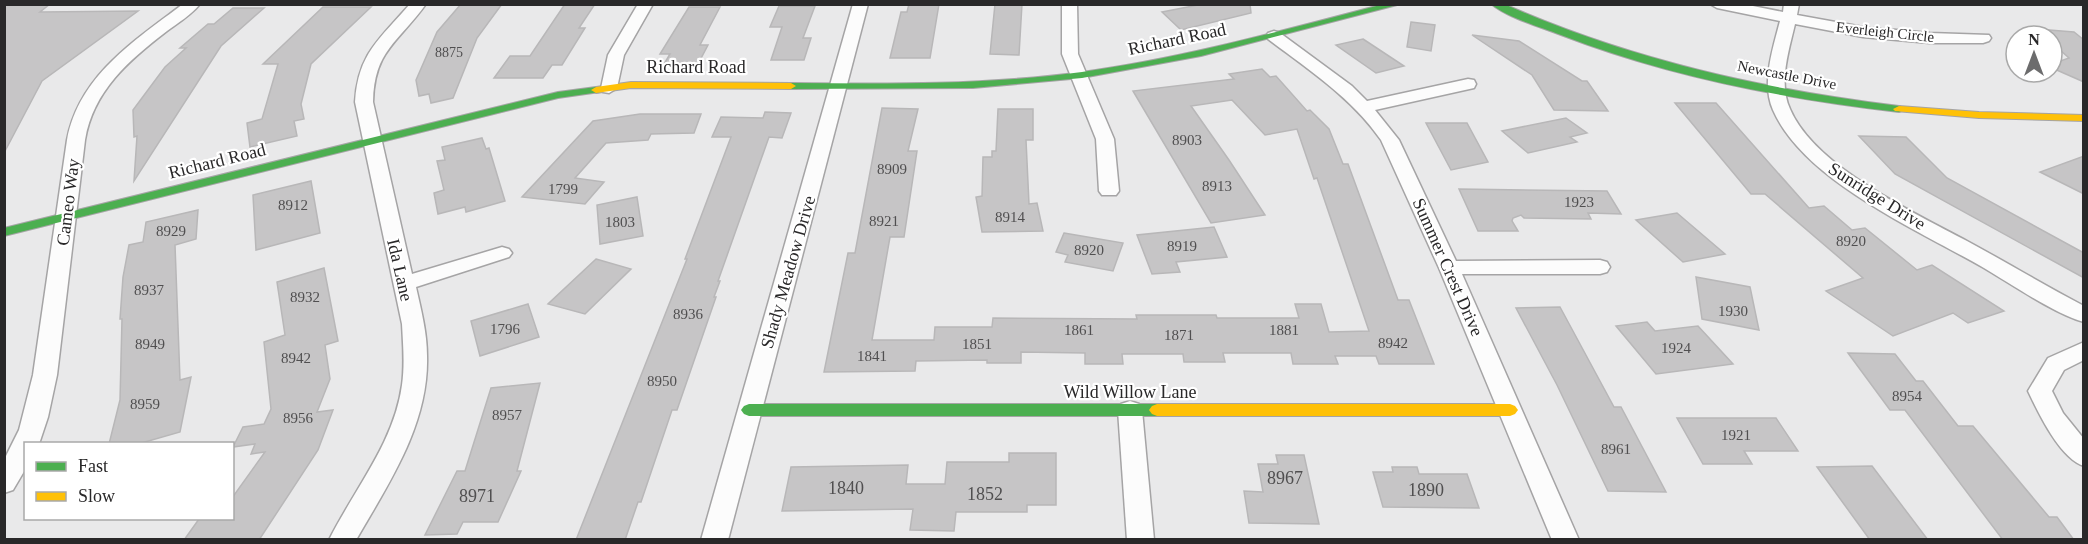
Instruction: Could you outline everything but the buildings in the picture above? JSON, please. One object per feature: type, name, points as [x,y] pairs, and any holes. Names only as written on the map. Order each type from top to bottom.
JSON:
[{"type":"street","name":"Cameo Way","points":[[27,442],[36,423],[43,388],[79,125],[86,105],[116,66],[192,4]]},
{"type":"street","name":"Ida Lane","points":[[342,540],[390,457],[407,418],[413,395],[417,352],[364,102],[365,79],[374,56],[419,4]]},
{"type":"street","points":[[609,88],[616,55],[646,4]]},
{"type":"street","name":"Shady Meadow Drive","points":[[714,540],[861,4]]},
{"type":"street","points":[[1069,4],[1070,54],[1105,139],[1109,191]]},
{"type":"street","name":"Richard Road","points":[[4,232],[558,95],[609,88],[661,85],[933,85],[1006,82],[1078,75],[1182,58],[1397,4]]},
{"type":"street","name":"Newcastle Drive","points":[[1495,4],[1545,25],[1628,54],[1692,72],[1776,91],[1916,111],[2084,118]]},
{"type":"street","name":"Everleigh Circle","points":[[1717,4],[1790,12],[1898,36],[1983,38]]},
{"type":"street","name":"Sunridge Drive","points":[[1790,12],[1777,75],[1776,91],[1783,116],[1807,147],[1840,175],[2084,315]]},
{"type":"street","name":"Summer Crest Drive","points":[[1274,36],[1330,77],[1364,107],[1390,140],[1449,268],[1566,540]]},
{"type":"street","points":[[1364,107],[1468,84]]},
{"type":"street","points":[[403,284],[502,253]]},
{"type":"street","points":[[1449,268],[1600,267]]},
{"type":"street","points":[[2084,350],[2056,364],[2040,391],[2053,418],[2084,458]]},
{"type":"street","name":"Wild Willow Lane","points":[[749,410],[1510,410]]},
{"type":"street","points":[[1130,410],[1141,540]]},
{"type":"street","name":"Cameo Way","points":[[4,483],[24,448]]},
{"type":"traffic: fast","points":[[791,86],[973,84],[1082,75],[1201,53],[1397,4]]},
{"type":"traffic: fast","points":[[1495,4],[1592,43],[1693,73],[1796,95],[1899,109]]},
{"type":"traffic: fast","points":[[4,232],[558,95],[596,90]]},
{"type":"traffic: fast","points":[[749,410],[1157,410]]},
{"type":"traffic: slow","points":[[596,90],[631,85],[791,86]]},
{"type":"traffic: slow","points":[[1899,109],[1979,115],[2084,118]]},
{"type":"traffic: slow","points":[[1157,410],[1510,410]]}]
